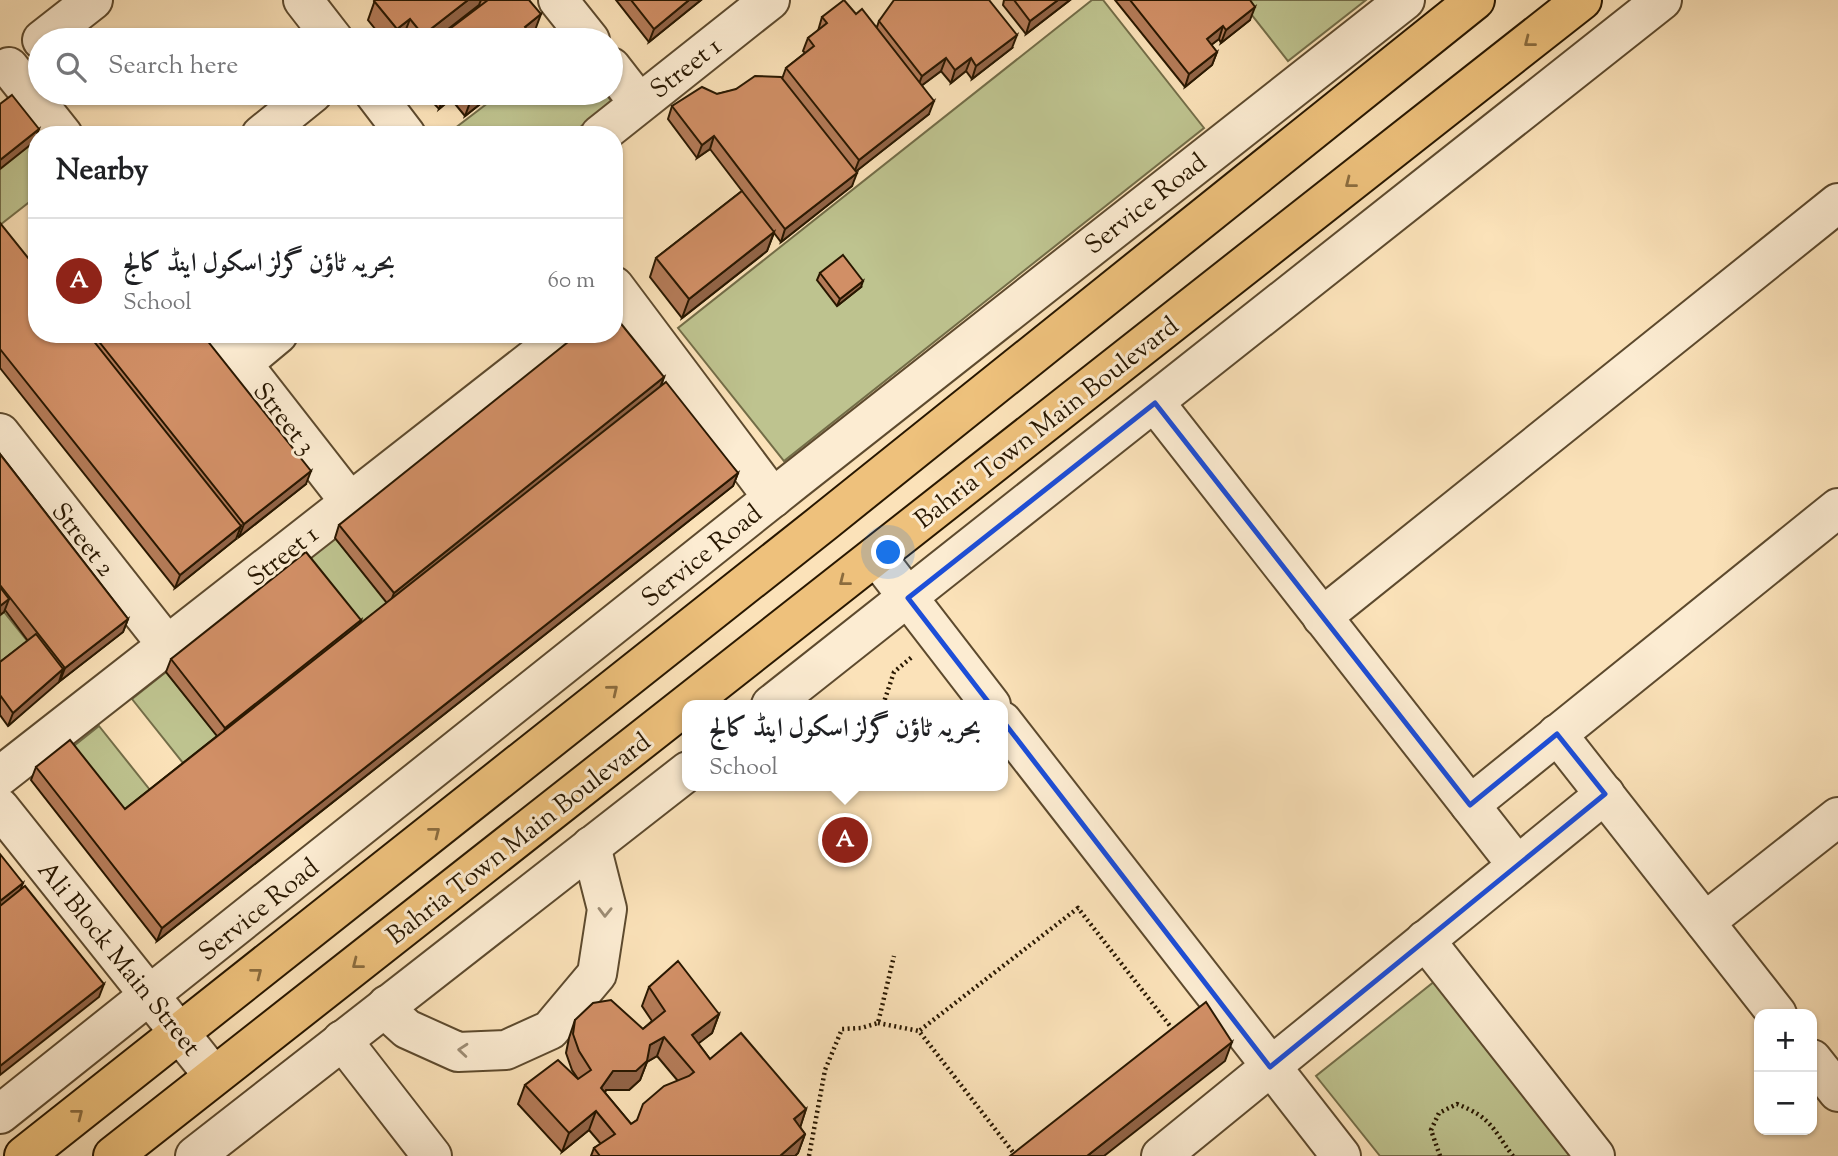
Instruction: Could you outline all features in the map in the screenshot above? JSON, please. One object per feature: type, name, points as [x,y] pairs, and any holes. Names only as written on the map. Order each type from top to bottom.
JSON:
[{"type":"main road","points":[[24,1156],[824,522],[1475,0]]},
{"type":"main road","name":"Bahria Town Main Boulevard","points":[[692,700],[1582,0]]},
{"type":"main road","name":"Bahria Town Main Boulevard","points":[[113,1156],[682,708]]},
{"type":"street","points":[[57,28],[93,0]]},
{"type":"street","points":[[303,0],[325,28]]},
{"type":"street","points":[[558,0],[580,28]]},
{"type":"street","name":"Street 1","points":[[611,126],[770,0]]},
{"type":"street","name":"Service Road","points":[[0,1114],[783,490],[1405,0]]},
{"type":"street","points":[[777,700],[1662,0]]},
{"type":"street","points":[[28,51],[5,70],[28,96]]},
{"type":"street","points":[[623,82],[639,103]]},
{"type":"street","points":[[36,105],[55,126]]},
{"type":"street","points":[[272,126],[298,105]]},
{"type":"street","points":[[383,105],[399,126]]},
{"type":"street","points":[[1322,617],[1838,203]]},
{"type":"street","points":[[623,299],[783,490],[824,522]]},
{"type":"street","name":"Street 3","points":[[226,343],[350,502]]},
{"type":"street","points":[[242,364],[267,343]]},
{"type":"street","name":"Street 1","points":[[0,776],[553,343]]},
{"type":"street","points":[[1155,403],[1517,865]]},
{"type":"street","name":"Street 2","points":[[0,433],[167,645]]},
{"type":"street","points":[[1470,805],[1838,508]]},
{"type":"street","points":[[876,556],[987,700]]},
{"type":"street","points":[[1008,727],[1341,1156]]},
{"type":"street","points":[[1557,734],[1773,1009]]},
{"type":"street","points":[[195,1156],[682,776]]},
{"type":"street","points":[[1161,1156],[1605,794]]},
{"type":"street","name":"Ali Block Main Street","points":[[0,808],[213,1075]]},
{"type":"street","points":[[1705,922],[1838,817]]},
{"type":"street","points":[[387,1005],[407,1029],[458,1052],[506,1050],[550,1030],[597,974],[607,909],[591,846]]},
{"type":"street","points":[[1425,940],[1595,1156]]},
{"type":"street","points":[[342,1040],[432,1156]]},
{"type":"street","points":[[1817,1065],[1838,1092]]},
{"type":"path","points":[[885,700],[894,672],[914,655]]},
{"type":"path","points":[[919,1031],[1078,908],[1178,1035]]},
{"type":"path","points":[[878,1023],[894,956]]},
{"type":"path","points":[[809,1156],[825,1070],[842,1029],[861,1028],[878,1023],[919,1031],[1016,1156]]},
{"type":"path","points":[[1440,1156],[1431,1130],[1439,1113],[1457,1104],[1489,1121],[1513,1156]]},
{"type":"highlighted area","points":[[1155,403],[1470,805],[1557,734],[1605,794],[1270,1067],[908,598]]},
{"type":"green space","points":[[1092,0],[1103,0],[1204,128],[784,461],[678,328]]},
{"type":"green space","points":[[1240,0],[1366,0],[1288,61]]},
{"type":"green space","points":[[485,105],[608,105],[581,126],[458,126]]},
{"type":"green space","points":[[28,147],[28,203],[0,225],[0,169]]},
{"type":"green space","points":[[335,538],[389,606],[356,633],[301,565]]},
{"type":"green space","points":[[4,612],[32,647],[0,672],[0,615]]},
{"type":"green space","points":[[166,672],[221,741],[187,768],[132,699]]},
{"type":"green space","points":[[99,726],[154,795],[120,821],[65,753]]},
{"type":"green space","points":[[1435,981],[1574,1156],[1380,1156],[1316,1076]]},
{"type":"building","points":[[468,0],[432,28],[417,28],[410,19],[396,28],[374,1]]},
{"type":"building","points":[[488,0],[529,0],[541,14],[526,28],[451,28]]},
{"type":"building","points":[[631,0],[689,0],[654,29]]},
{"type":"building","points":[[844,0],[856,14],[862,9],[934,101],[859,160],[786,68],[814,46],[808,38],[827,23],[822,17]]},
{"type":"building","points":[[894,0],[989,0],[1017,35],[976,66],[971,58],[955,70],[946,58],[922,76],[879,21]]},
{"type":"building","points":[[1014,0],[1058,0],[1030,21]]},
{"type":"building","points":[[1130,0],[1250,0],[1255,7],[1226,30],[1223,26],[1207,39],[1217,52],[1189,74]]},
{"type":"building","points":[[755,76],[781,77],[857,173],[785,229],[714,136],[702,145],[672,106],[702,87],[717,94],[736,89]]},
{"type":"building","points":[[12,95],[37,126],[28,126],[28,138],[0,160],[0,104]]},
{"type":"building","points":[[742,191],[774,232],[689,299],[656,258]]},
{"type":"building","points":[[0,223],[28,258],[28,343],[95,343],[241,526],[180,575],[0,349]]},
{"type":"building","points":[[843,255],[863,281],[840,299],[820,273]]},
{"type":"building","points":[[623,326],[664,377],[394,593],[339,525],[567,343],[623,343]]},
{"type":"building","points":[[100,343],[209,343],[311,471],[244,524]]},
{"type":"building","points":[[666,382],[738,473],[162,928],[36,767],[70,740],[125,809]]},
{"type":"building","points":[[0,454],[128,619],[65,668],[0,585]]},
{"type":"building","points":[[306,552],[361,620],[225,728],[171,659]]},
{"type":"building","points":[[0,587],[9,599],[0,606]]},
{"type":"building","points":[[36,634],[63,669],[13,713],[0,695],[0,662]]},
{"type":"building","points":[[0,854],[23,883],[0,901]]},
{"type":"building","points":[[25,886],[104,984],[0,1066],[0,906]]},
{"type":"building","points":[[678,961],[719,1014],[692,1035],[710,1059],[741,1033],[806,1109],[794,1119],[805,1134],[780,1156],[600,1156],[594,1148],[615,1134],[596,1111],[569,1133],[525,1085],[558,1060],[578,1079],[591,1070],[579,1051],[573,1034],[575,1020],[593,1003],[611,1000],[643,1029],[665,1011],[649,987]],"holes":[[[664,1037],[694,1072],[664,1086],[643,1104],[637,1120],[631,1124],[601,1088],[613,1071],[636,1071],[647,1061],[650,1045]]]},
{"type":"building","points":[[1206,1002],[1232,1042],[1087,1156],[1010,1156]]},
{"type":"place","name":"بحریہ ٹاؤن گرلز اسکول اینڈ کالج","points":[[845,840]]}]
